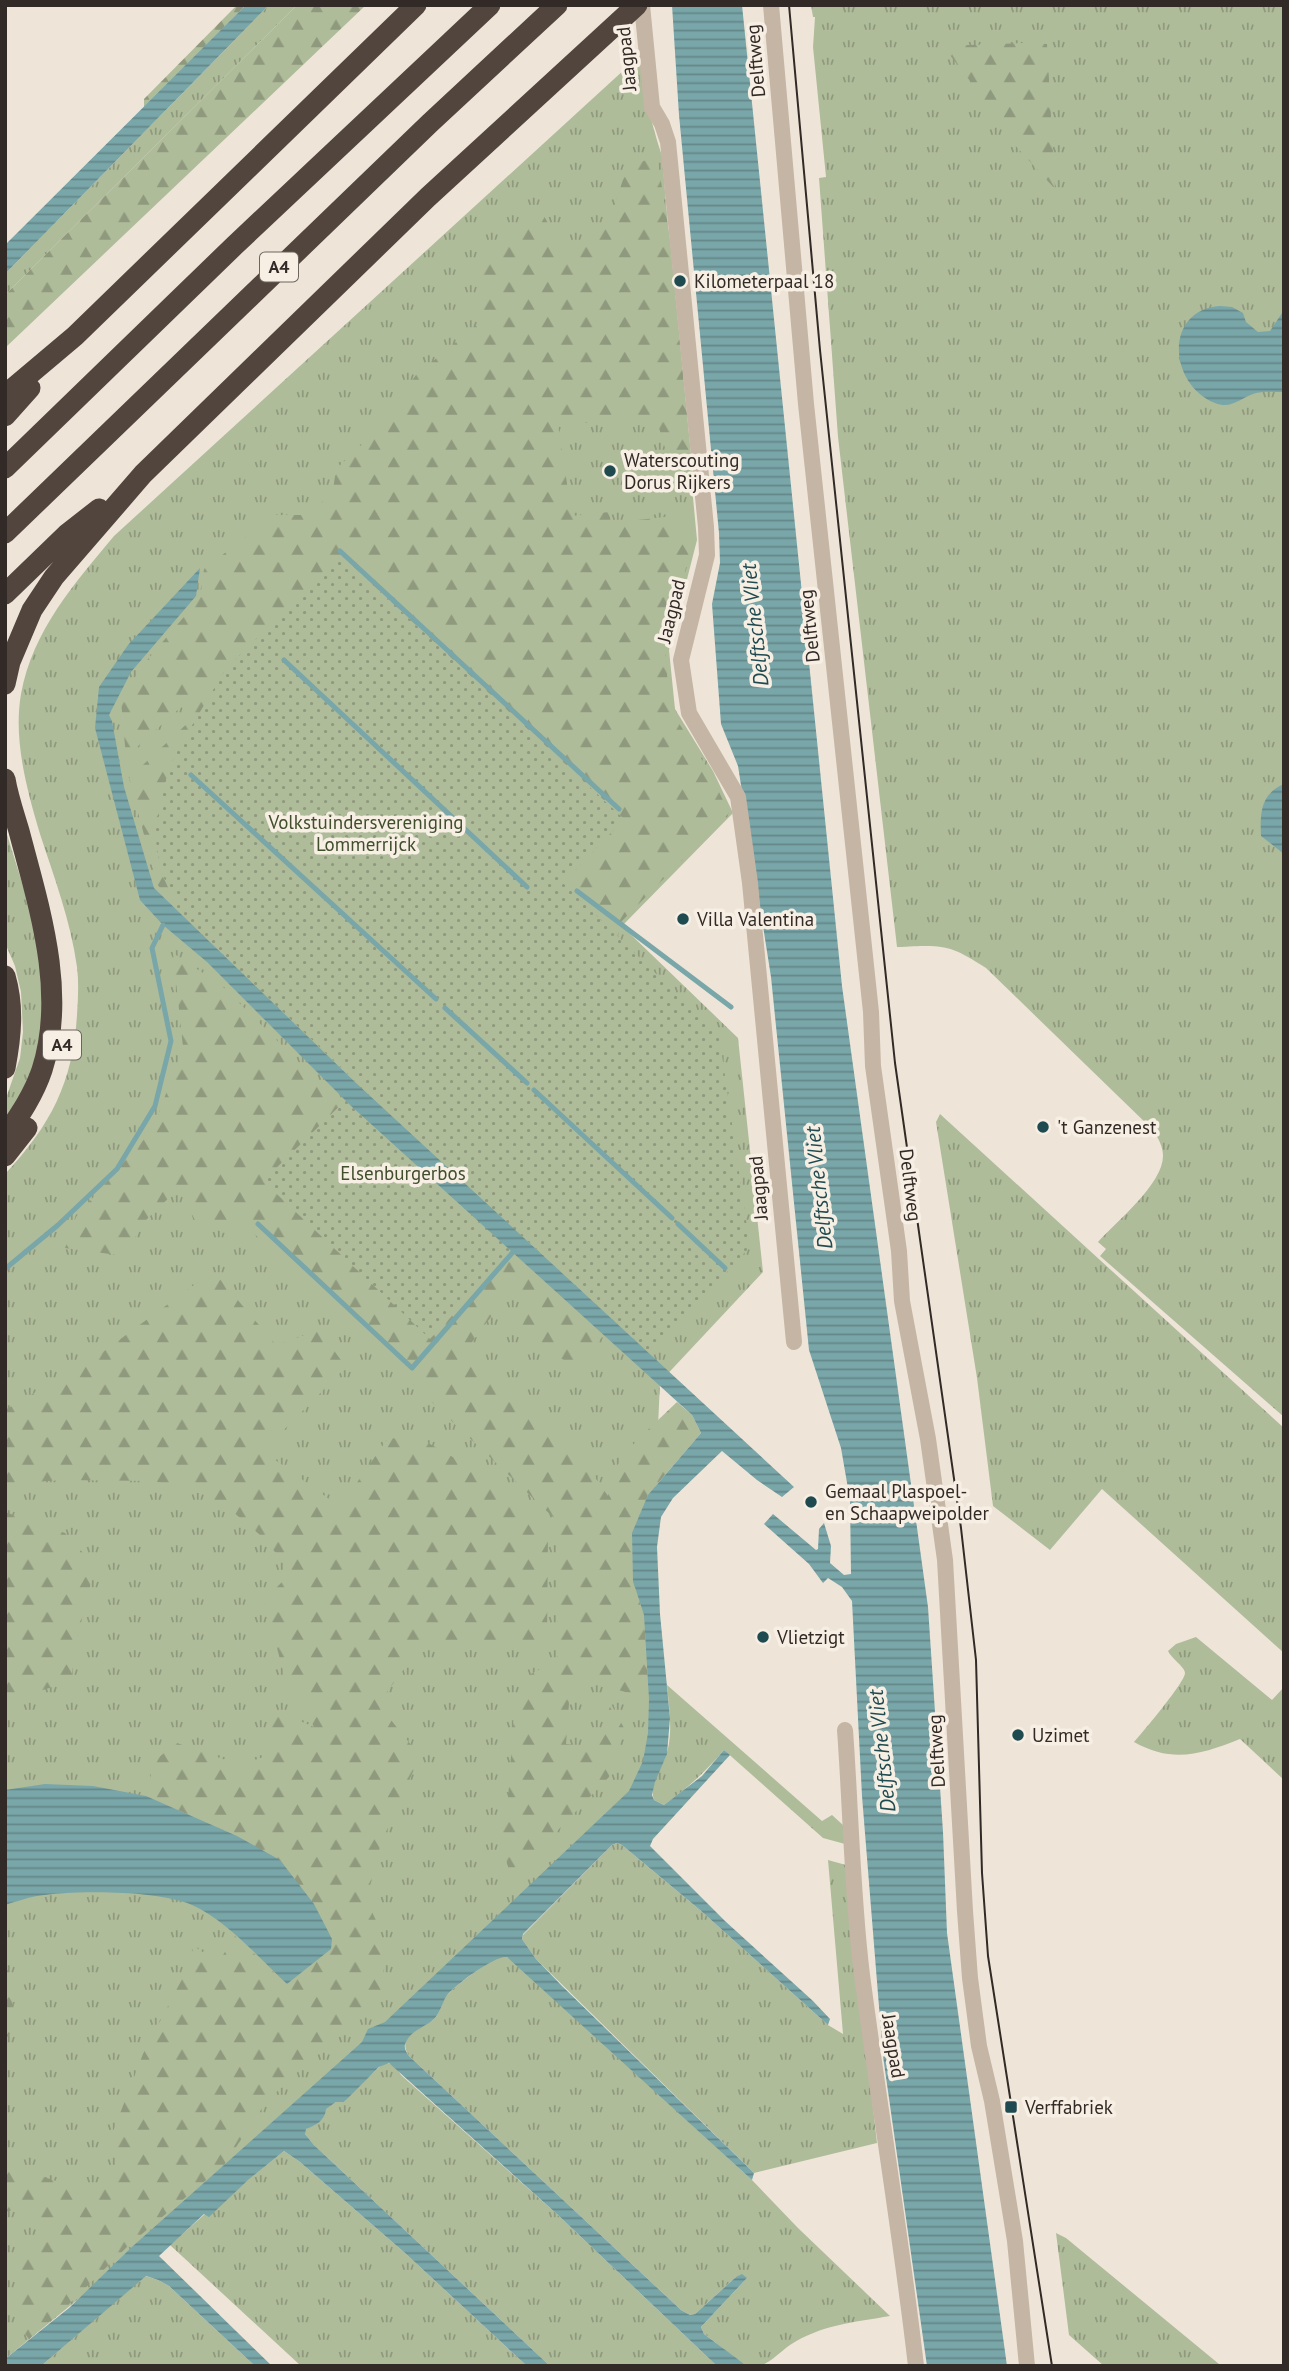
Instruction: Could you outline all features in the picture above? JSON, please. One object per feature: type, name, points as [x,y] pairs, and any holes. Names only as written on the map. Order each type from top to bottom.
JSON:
[{"type":"highway","points":[[5,395],[75,336],[416,5]]},
{"type":"highway","name":"A4","points":[[5,468],[234,246],[490,5]]},
{"type":"highway","name":"A4","points":[[5,533],[361,188],[557,5]]},
{"type":"highway","points":[[5,684],[10,662],[32,610],[54,577],[143,474],[428,197],[639,5]]},
{"type":"highway","points":[[5,416],[75,336]]},
{"type":"highway","points":[[5,594],[67,534],[143,474]]},
{"type":"highway","name":"A4","points":[[5,779],[41,924],[52,999],[47,1049],[41,1070],[30,1098],[5,1136]]},
{"type":"highway","name":"A4","points":[[5,1156],[25,1131],[49,1089],[61,1049],[65,1009],[63,968],[53,921],[18,830]]},
{"type":"highway","points":[[5,976],[11,1020],[5,1068]]},
{"type":"street","name":"Jaagpad","points":[[639,5],[652,107],[666,132],[668,142],[706,527],[707,555],[681,660],[689,713],[738,797],[750,883],[794,1342]]},
{"type":"street","name":"Delftweg","points":[[771,5],[806,404],[871,1012],[873,1066],[899,1251],[902,1301],[928,1439],[945,1560],[971,1978],[979,2046],[992,2101],[1015,2241],[1027,2366]]},
{"type":"street","name":"Jaagpad","points":[[845,1730],[855,1904],[862,1974],[916,2366]]},
{"type":"green space","points":[[237,5],[246,5],[144,109],[144,99]]},
{"type":"green space","points":[[269,5],[297,5],[5,295],[5,274]]},
{"type":"green space","points":[[297,5],[366,5],[5,348],[5,295]]},
{"type":"green space","points":[[811,5],[1284,5],[1284,1417],[1100,1256],[1106,1249],[1098,1242],[1147,1190],[1161,1167],[1162,1149],[1153,1130],[986,968],[944,947],[897,947],[838,437],[819,178],[826,177],[813,47],[815,17]]},
{"type":"green space","points":[[1047,44],[1055,189],[1013,143],[987,103],[943,46]]},
{"type":"green space","name":"Elsenburgerbos","points":[[637,58],[638,61],[641,58],[648,108],[662,156],[697,540],[669,650],[675,709],[713,771],[733,813],[622,926],[738,1038],[763,1272],[660,1382],[653,1540],[657,1696],[646,1787],[400,2036],[5,2359],[5,1174],[47,1120],[65,1082],[75,1039],[78,991],[71,933],[35,817],[20,747],[19,711],[27,671],[35,649],[57,609],[114,536]]},
{"type":"green space","points":[[657,156],[670,239],[692,465],[671,468],[656,418],[558,425],[572,516],[609,512],[611,523],[673,516],[674,527],[691,523],[693,540],[665,650],[670,709],[709,771],[729,813],[617,926],[619,937],[563,883],[624,819],[340,555],[225,670],[201,711],[161,871],[179,912],[157,884],[129,778],[193,718],[181,707],[126,757],[121,700],[142,666],[200,598],[204,569],[274,515],[310,515],[333,490],[336,469],[374,433],[416,375],[483,320],[474,271],[542,212],[563,252],[610,220],[627,167]]},
{"type":"green space","name":"Volkstuindersvereniging Lommerrijck","points":[[341,555],[624,819],[563,883],[719,1035],[750,1247],[650,1354],[522,1236],[511,1249],[513,1252],[430,1339],[263,1181],[360,1086],[179,912],[161,871],[155,836],[162,791],[175,754],[225,670]]},
{"type":"green space","points":[[5,828],[38,934],[46,982],[37,1069],[5,1128],[5,1101],[20,1058],[23,1032],[21,992],[15,966],[5,943]]},
{"type":"green space","points":[[173,953],[221,985],[342,1105],[264,1181],[511,1249],[604,1335],[576,1366],[518,1337],[532,1300],[515,1285],[463,1354],[578,1453],[608,1496],[613,1471],[636,1441],[677,1402],[692,1415],[701,1433],[648,1495],[632,1533],[633,1581],[644,1615],[649,1699],[571,1676],[566,1744],[595,1747],[611,1704],[624,1728],[609,1777],[512,1878],[493,1820],[508,1799],[514,1713],[529,1675],[558,1660],[554,1518],[244,1224],[224,1233],[195,1220],[178,1189],[143,1223],[125,1256],[65,1248],[76,1217],[153,1129],[183,1047]]},
{"type":"green space","points":[[940,1114],[1284,1428],[1284,1653],[1102,1489],[1050,1550],[993,1506],[977,1378],[936,1122]]},
{"type":"green space","points":[[213,1271],[276,1345],[319,1330],[346,1367],[263,1451],[340,1507],[388,1438],[423,1440],[472,1468],[546,1524],[547,1644],[421,1646],[378,1704],[420,1756],[381,1843],[366,1899],[380,1929],[385,1989],[267,2101],[224,2165],[130,2244],[64,2309],[29,2339],[15,2321],[20,2261],[37,2230],[20,2208],[5,2212],[6,2165],[75,2187],[116,2189],[114,2129],[143,2054],[185,1973],[194,1946],[218,1963],[235,1936],[287,1984],[237,1836],[146,1796],[154,1761],[177,1743],[240,1765],[269,1755],[269,1708],[314,1727],[284,1674],[264,1600],[285,1579],[283,1561],[260,1535],[232,1511],[206,1495],[154,1481],[63,1480],[5,1484],[5,1410],[96,1357]]},
{"type":"green space","points":[[5,1512],[65,1533],[95,1566],[75,1647],[71,1681],[5,1702]]},
{"type":"green space","points":[[1196,1637],[1272,1700],[1284,1687],[1284,1780],[1240,1739],[1213,1749],[1175,1755],[1148,1749],[1134,1742],[1163,1707],[1185,1673],[1168,1651],[1176,1644]]},
{"type":"green space","points":[[667,1685],[822,1821],[832,1815],[843,1825],[845,1844],[823,1838],[724,1750],[681,1793],[664,1805],[654,1800],[654,1784],[669,1741]]},
{"type":"green space","points":[[617,1843],[700,1910],[828,2025],[843,2034],[828,1860],[846,1865],[877,2143],[754,2173],[536,1959],[522,1939],[523,1935]]},
{"type":"green space","points":[[501,1956],[517,1964],[752,2180],[890,2316],[838,2325],[814,2333],[790,2345],[765,2364],[754,2367],[744,2364],[704,2334],[701,2327],[747,2278],[736,2277],[695,2314],[690,2315],[681,2310],[409,2056],[406,2049],[408,2037],[435,2018],[452,1990]]},
{"type":"green space","points":[[5,1966],[11,1976],[15,2029],[5,2039]]},
{"type":"green space","points":[[384,2063],[394,2066],[558,2215],[717,2366],[550,2366],[305,2134],[305,2129],[321,2120],[325,2109],[336,2102],[344,2102]]},
{"type":"green space","points":[[284,2151],[405,2253],[527,2366],[301,2366],[170,2245]]},
{"type":"green space","points":[[1056,2233],[1066,2238],[1219,2364],[1104,2366],[1069,2335]]},
{"type":"green space","points":[[145,2276],[169,2286],[255,2366],[41,2366]]},
{"type":"water","points":[[246,5],[269,5],[5,274],[5,245]]},
{"type":"water","name":"Delftsche Vliet","points":[[672,5],[742,5],[842,986],[928,1607],[947,1933],[1007,2366],[927,2366],[883,2056],[862,1796],[852,1601],[842,1587],[828,1578],[823,1583],[809,1564],[764,1524],[773,1514],[816,1550],[819,1529],[824,1523],[831,1546],[830,1563],[844,1575],[851,1574],[850,1500],[841,1448],[809,1350],[771,977],[738,766],[721,724],[712,604],[720,563],[719,533],[679,115]]},
{"type":"water","points":[[1220,306],[1232,307],[1243,313],[1246,322],[1258,332],[1270,331],[1284,310],[1284,392],[1256,393],[1231,404],[1221,405],[1200,394],[1188,381],[1181,365],[1181,334],[1189,320],[1202,311]]},
{"type":"water","points":[[200,568],[196,596],[131,672],[109,715],[124,787],[154,888],[356,1083],[794,1487],[782,1497],[722,1451],[673,1498],[661,1517],[657,1547],[660,1614],[670,1718],[667,1754],[655,1782],[652,1795],[654,1800],[664,1805],[702,1776],[724,1750],[730,1755],[653,1839],[650,1846],[725,1921],[813,2001],[830,2019],[828,2025],[700,1910],[617,1843],[523,1934],[522,1939],[536,1959],[562,1986],[754,2173],[752,2180],[507,1957],[485,1965],[453,1989],[446,1996],[435,2018],[412,2034],[405,2046],[409,2056],[681,2310],[690,2315],[695,2314],[736,2277],[742,2274],[747,2278],[701,2327],[704,2334],[747,2366],[717,2366],[558,2215],[389,2063],[379,2067],[344,2102],[336,2102],[326,2109],[322,2120],[306,2129],[305,2134],[550,2366],[527,2366],[405,2253],[284,2151],[209,2217],[204,2214],[159,2256],[272,2366],[255,2366],[169,2286],[146,2276],[41,2366],[5,2366],[5,2359],[69,2308],[133,2246],[362,2042],[368,2029],[385,2022],[629,1791],[643,1761],[648,1733],[649,1699],[644,1615],[633,1581],[632,1533],[648,1495],[701,1433],[692,1415],[350,1105],[207,962],[163,925],[140,900],[95,728],[99,687],[128,645]]},
{"type":"water","points":[[1284,784],[1284,854],[1261,836],[1261,828],[1266,799]]},
{"type":"water","points":[[45,1784],[93,1786],[146,1796],[237,1836],[280,1860],[314,1904],[332,1939],[331,1949],[287,1984],[242,1940],[217,1920],[192,1905],[177,1900],[138,1894],[72,1893],[37,1896],[5,1905],[5,1790]]},
{"type":"waterway","points":[[340,551],[619,809]]},
{"type":"waterway","points":[[284,660],[527,887]]},
{"type":"waterway","points":[[191,775],[436,999]]},
{"type":"waterway","points":[[577,891],[731,1007]]},
{"type":"waterway","points":[[5,1269],[58,1225],[117,1169],[155,1106],[171,1041],[152,948],[163,925]]},
{"type":"waterway","points":[[445,1008],[527,1083]]},
{"type":"waterway","points":[[534,1090],[672,1218]]},
{"type":"waterway","points":[[258,1224],[412,1368],[513,1252]]},
{"type":"waterway","points":[[678,1224],[725,1268]]},
{"type":"tram line","points":[[789,5],[820,350],[895,1063],[961,1528],[976,1660],[982,1873],[988,1956],[1052,2366]]},
{"type":"place","name":"Kilometerpaal 18","points":[[680,281]]},
{"type":"place","name":"Waterscouting Dorus Rijkers","points":[[610,471]]},
{"type":"place","name":"Villa Valentina","points":[[683,919]]},
{"type":"place","name":"'t Ganzenest","points":[[1043,1127]]},
{"type":"place","name":"Gemaal Plaspoel- en Schaapweipolder","points":[[811,1502]]},
{"type":"place","name":"Vlietzigt","points":[[763,1637]]},
{"type":"place","name":"Uzimet","points":[[1018,1735]]},
{"type":"place","name":"Verffabriek","points":[[1011,2107]]}]
